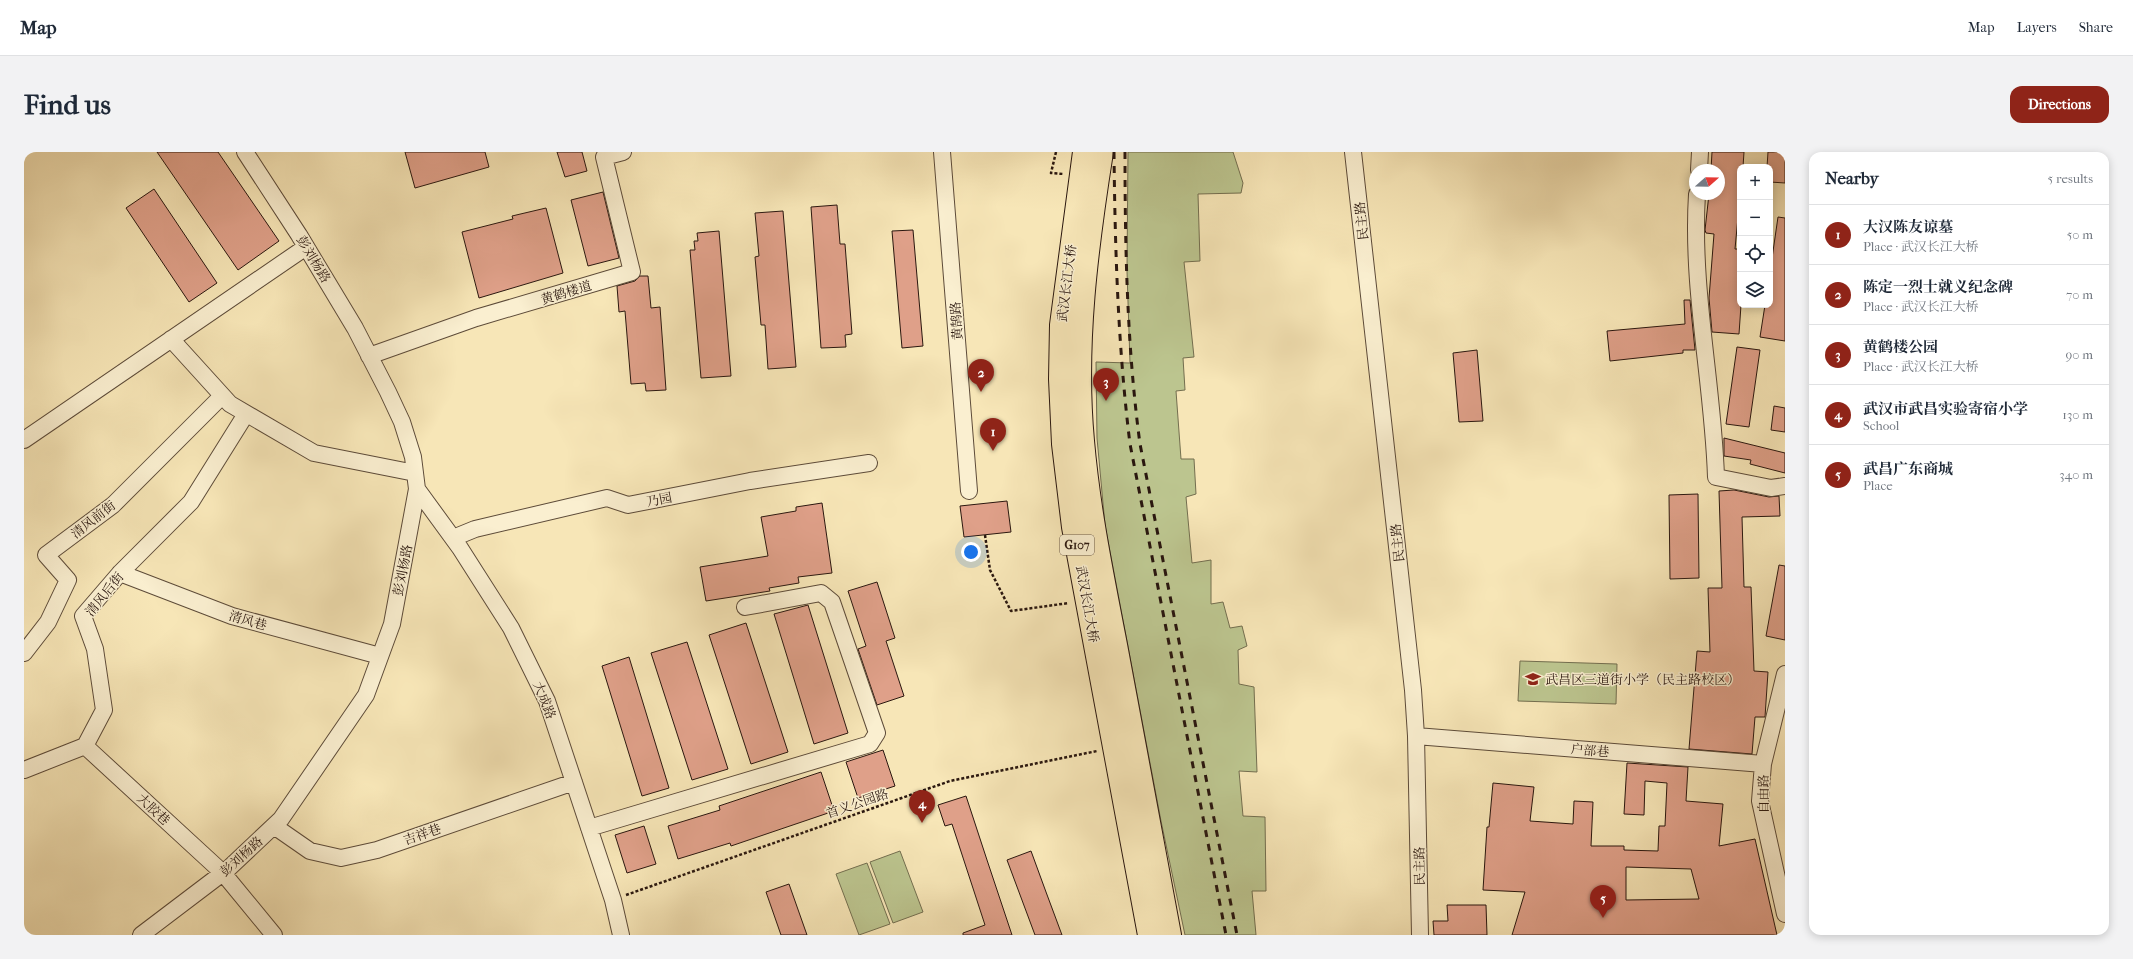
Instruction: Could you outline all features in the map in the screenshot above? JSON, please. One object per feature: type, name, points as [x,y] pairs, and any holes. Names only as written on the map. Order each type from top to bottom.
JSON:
[{"type":"highway","name":"武汉长江大桥","points":[[1084,152],[1060,325],[1060,379],[1064,451],[1073,527],[1149,935]]},
{"type":"highway","name":"武汉长江大桥","points":[[1102,152],[1091,220],[1082,322],[1080,380],[1082,440],[1092,519],[1170,935]]},
{"type":"street","name":"彭刘杨路","points":[[141,935],[223,873],[281,819],[366,695],[392,624],[417,489],[412,457],[402,422],[369,356],[306,246],[245,152]]},
{"type":"street","name":"黄鹤楼道","points":[[369,356],[476,318],[632,272],[604,157],[623,152]]},
{"type":"street","name":"黄鹄路","points":[[942,152],[969,490]]},
{"type":"street","name":"民主路","points":[[1353,152],[1411,674],[1416,736],[1420,935]]},
{"type":"street","points":[[1699,164],[1700,152]]},
{"type":"street","points":[[1697,200],[1695,232],[1704,356],[1714,429],[1716,477],[1771,488],[1785,486]]},
{"type":"street","points":[[24,440],[306,246]]},
{"type":"street","points":[[171,339],[230,404],[314,453],[415,473]]},
{"type":"street","name":"清风前街","points":[[24,653],[48,622],[68,580],[46,555],[113,505],[222,396]]},
{"type":"street","name":"清风后街","points":[[85,746],[104,710],[95,650],[83,616],[120,573],[192,502],[246,414]]},
{"type":"street","name":"乃园","points":[[453,538],[475,529],[607,498],[628,504],[750,481],[868,463]]},
{"type":"street","name":"大成路","points":[[417,489],[453,538],[511,628],[547,700],[613,900],[621,935]]},
{"type":"street","name":"清风巷","points":[[120,573],[232,616],[380,656]]},
{"type":"street","points":[[589,828],[870,744],[877,733],[832,602],[821,593],[745,608]]},
{"type":"street","name":"自由路","points":[[1785,674],[1778,729],[1763,764],[1760,801],[1785,914]]},
{"type":"street","name":"户部巷","points":[[1416,736],[1763,764]]},
{"type":"street","points":[[24,770],[85,746]]},
{"type":"street","name":"大胶巷","points":[[85,746],[223,873],[274,935]]},
{"type":"street","name":"吉祥巷","points":[[274,826],[310,851],[341,858],[377,850],[574,782]]},
{"type":"path","points":[[1056,152],[1052,172],[1080,177]]},
{"type":"path","points":[[985,535],[990,570],[1012,611],[1087,600]]},
{"type":"path","name":"首义公园路","points":[[613,900],[950,781],[1114,747]]},
{"type":"green space","points":[[1128,152],[1233,152],[1243,183],[1241,193],[1198,194],[1200,261],[1184,262],[1194,357],[1183,358],[1185,390],[1176,391],[1181,459],[1194,459],[1196,494],[1186,497],[1192,563],[1211,560],[1211,604],[1223,602],[1230,628],[1242,626],[1247,646],[1238,650],[1239,684],[1254,687],[1257,772],[1239,771],[1243,816],[1265,817],[1266,891],[1252,891],[1256,935],[1185,935],[1161,821],[1105,525],[1097,438],[1096,362],[1130,363],[1127,271]]},
{"type":"green space","points":[[1520,661],[1617,664],[1616,704],[1518,701]]},
{"type":"green space","points":[[900,851],[923,912],[893,923],[870,862]]},
{"type":"green space","points":[[867,863],[890,924],[859,935],[836,874]]},
{"type":"building","points":[[157,152],[218,152],[279,241],[238,270]]},
{"type":"building","points":[[405,152],[485,152],[489,167],[415,188]]},
{"type":"building","points":[[557,152],[582,152],[587,171],[565,177]]},
{"type":"building","points":[[1712,152],[1744,152],[1743,164],[1737,164],[1737,228],[1735,249],[1737,249],[1737,308],[1741,308],[1739,334],[1712,332],[1709,298],[1714,234],[1706,233],[1705,230],[1708,200],[1725,200],[1725,164],[1711,164]]},
{"type":"building","points":[[1768,152],[1785,152],[1785,183],[1773,182],[1773,164],[1767,164]]},
{"type":"building","points":[[154,189],[217,283],[189,302],[126,208]]},
{"type":"building","points":[[603,192],[619,258],[588,266],[571,200]]},
{"type":"building","points":[[837,205],[840,244],[845,244],[852,334],[845,335],[846,347],[821,348],[811,207]]},
{"type":"building","points":[[546,208],[563,273],[479,298],[462,232],[513,219],[512,216]]},
{"type":"building","points":[[783,211],[796,367],[768,369],[765,325],[761,325],[755,257],[759,256],[755,213]]},
{"type":"building","points":[[1778,217],[1785,218],[1785,341],[1760,337],[1765,308],[1773,308],[1773,251]]},
{"type":"building","points":[[913,230],[923,346],[902,348],[892,231]]},
{"type":"building","points":[[719,231],[731,376],[701,378],[690,250],[695,250],[694,241],[698,241],[697,233]]},
{"type":"building","points":[[640,276],[648,276],[651,308],[660,307],[666,390],[646,391],[645,383],[631,384],[625,311],[619,312],[617,286],[635,281]]},
{"type":"building","points":[[1684,300],[1690,300],[1695,350],[1683,350],[1683,353],[1610,361],[1607,331],[1685,324]]},
{"type":"building","points":[[1737,347],[1760,350],[1749,427],[1726,424]]},
{"type":"building","points":[[1477,350],[1483,421],[1459,422],[1453,353]]},
{"type":"building","points":[[1774,406],[1785,408],[1785,432],[1771,430]]},
{"type":"building","points":[[1724,438],[1785,453],[1785,473],[1750,464],[1751,460],[1724,456]]},
{"type":"building","points":[[1734,490],[1769,497],[1779,496],[1780,516],[1742,517],[1744,587],[1751,587],[1754,671],[1768,672],[1765,717],[1755,717],[1752,754],[1689,749],[1697,651],[1710,652],[1708,588],[1722,588],[1719,491]]},
{"type":"building","points":[[1698,494],[1699,578],[1670,579],[1669,495]]},
{"type":"building","points":[[1007,501],[1011,532],[964,537],[960,506]]},
{"type":"building","points":[[822,503],[832,573],[798,577],[799,583],[769,588],[770,591],[706,601],[700,567],[768,556],[761,517],[796,511],[796,507]]},
{"type":"building","points":[[1779,565],[1785,566],[1785,640],[1766,636]]},
{"type":"building","points":[[877,582],[895,638],[886,641],[904,696],[877,705],[858,649],[866,646],[848,591]]},
{"type":"building","points":[[808,605],[848,733],[814,744],[774,614]]},
{"type":"building","points":[[746,623],[788,752],[751,764],[709,635]]},
{"type":"building","points":[[687,642],[728,769],[692,780],[651,653]]},
{"type":"building","points":[[629,657],[669,788],[642,796],[602,666]]},
{"type":"building","points":[[883,750],[895,786],[858,798],[846,762]]},
{"type":"building","points":[[1627,763],[1688,767],[1686,801],[1723,804],[1719,846],[1755,839],[1777,935],[1512,935],[1525,892],[1483,890],[1487,827],[1489,827],[1493,783],[1534,787],[1530,821],[1573,824],[1574,801],[1593,802],[1591,846],[1624,846],[1624,850],[1658,851],[1659,826],[1665,826],[1667,783],[1645,781],[1644,815],[1624,814]],"holes":[[[1626,867],[1691,869],[1699,899],[1626,900]]]},
{"type":"building","points":[[821,772],[834,811],[731,846],[730,843],[678,859],[668,826],[720,810],[719,806]]},
{"type":"building","points":[[966,796],[1012,935],[963,935],[963,933],[985,925],[952,824],[945,826],[938,805]]},
{"type":"building","points":[[644,826],[656,864],[627,873],[615,835]]},
{"type":"building","points":[[1031,851],[1062,935],[1035,935],[1007,860]]},
{"type":"building","points":[[789,884],[807,935],[781,935],[766,892]]},
{"type":"building","points":[[1447,905],[1486,905],[1487,935],[1434,935],[1433,921],[1448,921]]},
{"type":"railway","points":[[1114,152],[1118,298],[1130,444],[1226,935]]},
{"type":"railway","points":[[1125,152],[1128,298],[1132,371],[1140,444],[1237,935]]},
{"type":"place","name":"陈定一烈士就义纪念碑","points":[[981,392]]},
{"type":"place","name":"黄鹤楼公园","points":[[1106,401]]},
{"type":"place","name":"大汉陈友谅墓","points":[[993,451]]},
{"type":"place","name":"武昌区三道街小学（民主路校区）","points":[[1533,679]]},
{"type":"place","name":"武汉市武昌实验寄宿小学","points":[[922,823]]},
{"type":"place","name":"武昌广东商城","points":[[1603,918]]}]
